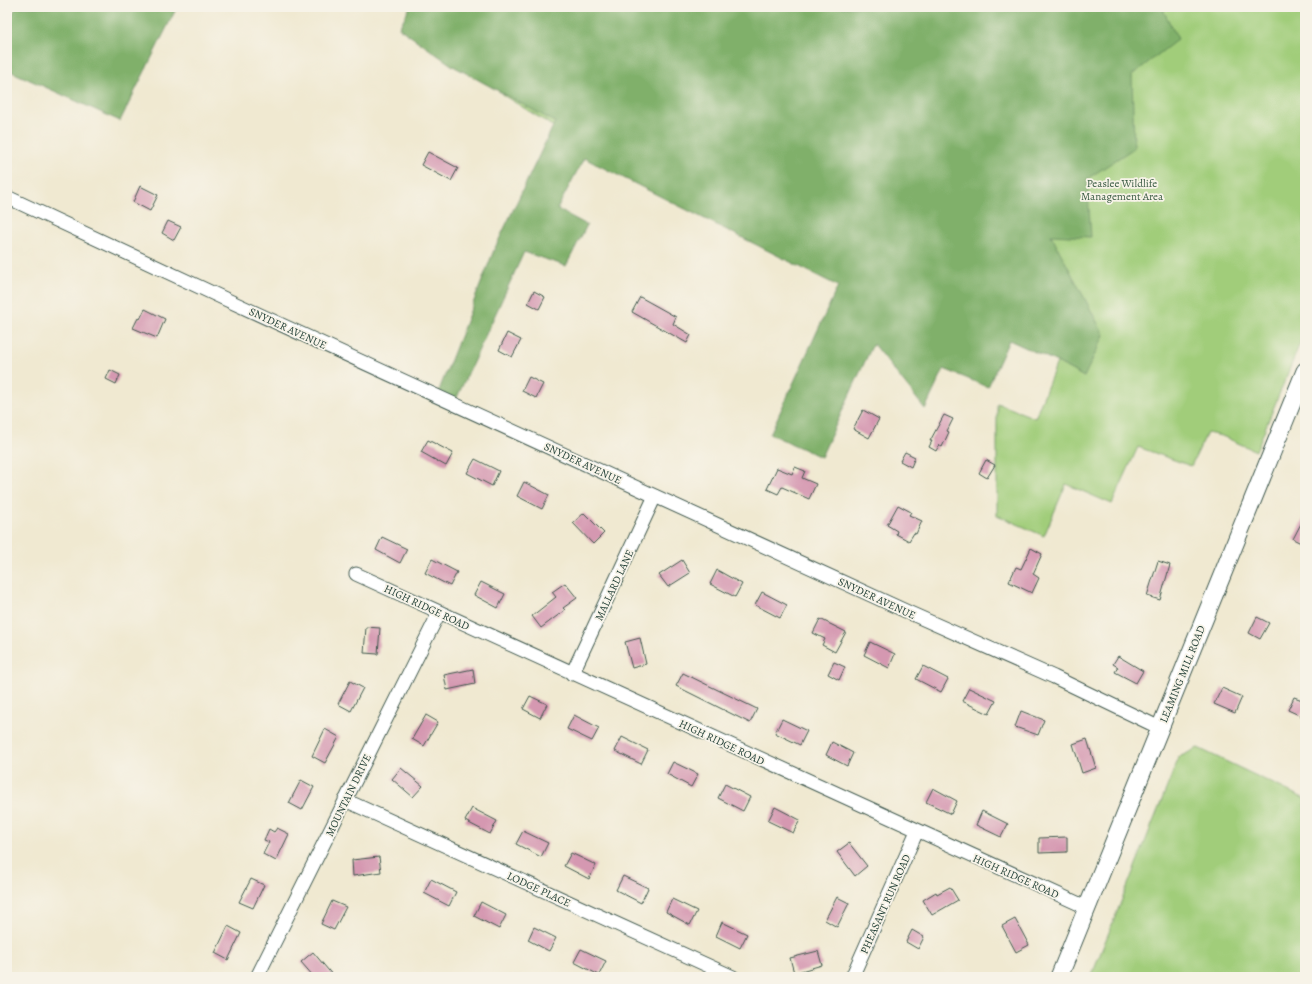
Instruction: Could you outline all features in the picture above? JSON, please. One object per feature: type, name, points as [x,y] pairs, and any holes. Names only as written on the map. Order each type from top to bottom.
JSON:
[{"type":"street","name":"SNYDER AVENUE","points":[[7,197],[223,298],[910,613],[1054,677],[1160,728]]},
{"type":"street","name":"LEAMING MILL ROAD","points":[[1060,977],[1305,371]]},
{"type":"street","name":"MALLARD LANE","points":[[572,674],[655,496]]},
{"type":"street","name":"HIGH RIDGE ROAD","points":[[356,574],[572,674],[1088,908]]},
{"type":"street","name":"MOUNTAIN DRIVE","points":[[257,977],[439,613]]},
{"type":"street","name":"LODGE PLACE","points":[[345,800],[733,977]]},
{"type":"street","name":"PHEASANT RUN ROAD","points":[[852,977],[917,831]]},
{"type":"green space","points":[[16,7],[177,7],[120,121],[10,71],[7,77],[7,25]]},
{"type":"green space","name":"Peaslee Wildlife Management Area","points":[[410,7],[1171,7],[1163,10],[1178,39],[1132,75],[1134,148],[1087,179],[1091,237],[1051,235],[1104,335],[1084,377],[1057,362],[1009,340],[988,387],[944,369],[925,409],[873,344],[821,457],[770,434],[838,286],[584,158],[557,209],[587,225],[566,266],[524,252],[453,406],[436,398],[494,250],[555,122],[453,66],[399,28]]},
{"type":"green space","name":"Peaslee Wildlife Management Area","points":[[550,7],[1305,7],[1305,331],[1256,451],[1222,436],[1207,433],[1191,466],[1138,447],[1112,504],[1066,484],[1044,536],[997,515],[997,403],[1035,418],[1057,362],[1084,377],[1085,374],[585,146],[503,95]]},
{"type":"green space","points":[[1198,748],[1305,799],[1305,977],[1091,977],[1179,757]]},
{"type":"building","points":[[428,152],[458,168],[451,181],[421,165]]},
{"type":"building","points":[[140,186],[158,195],[150,211],[133,202]]},
{"type":"building","points":[[168,221],[181,227],[174,240],[162,233]]},
{"type":"building","points":[[534,291],[545,297],[539,309],[528,303]]},
{"type":"building","points":[[640,297],[676,317],[673,324],[691,335],[687,343],[632,312]]},
{"type":"building","points":[[145,309],[165,319],[157,338],[133,328]]},
{"type":"building","points":[[507,333],[521,340],[512,357],[499,350]]},
{"type":"building","points":[[110,370],[120,375],[116,384],[106,379]]},
{"type":"building","points":[[529,377],[543,384],[536,398],[522,391]]},
{"type":"building","points":[[863,410],[879,419],[869,438],[853,429]]},
{"type":"building","points":[[944,415],[953,419],[942,447],[939,445],[936,451],[929,447],[932,441],[930,441]]},
{"type":"building","points":[[428,440],[453,453],[446,466],[421,452]]},
{"type":"building","points":[[905,452],[915,457],[911,467],[900,461]]},
{"type":"building","points":[[475,459],[499,471],[492,486],[467,473]]},
{"type":"building","points":[[986,460],[995,465],[987,478],[979,473]]},
{"type":"building","points":[[795,467],[805,471],[802,478],[816,484],[809,499],[782,487],[778,494],[767,489],[777,468],[792,474]]},
{"type":"building","points":[[524,482],[549,495],[542,509],[517,496]]},
{"type":"building","points":[[898,505],[911,512],[909,515],[922,521],[916,534],[914,533],[909,541],[896,534],[897,531],[887,525]]},
{"type":"building","points":[[584,513],[604,533],[593,544],[573,523]]},
{"type":"building","points":[[1305,516],[1305,545],[1293,539]]},
{"type":"building","points":[[382,537],[407,549],[400,563],[376,550]]},
{"type":"building","points":[[1031,548],[1042,554],[1033,574],[1039,578],[1032,593],[1009,582],[1016,567],[1021,569]]},
{"type":"building","points":[[432,559],[457,572],[450,586],[425,573]]},
{"type":"building","points":[[682,560],[690,573],[668,587],[659,575]]},
{"type":"building","points":[[1158,561],[1170,565],[1160,600],[1147,596]]},
{"type":"building","points":[[717,570],[742,584],[735,597],[710,584]]},
{"type":"building","points":[[481,582],[505,594],[498,608],[474,595]]},
{"type":"building","points":[[565,583],[577,598],[563,608],[565,610],[541,628],[532,616],[556,597],[552,592]]},
{"type":"building","points":[[762,592],[787,605],[780,618],[755,605]]},
{"type":"building","points":[[1257,617],[1269,623],[1260,639],[1249,633]]},
{"type":"building","points":[[820,619],[846,632],[835,652],[822,645],[825,639],[813,633]]},
{"type":"building","points":[[366,627],[380,628],[378,654],[364,653]]},
{"type":"building","points":[[640,638],[646,664],[632,668],[625,642]]},
{"type":"building","points":[[870,642],[895,654],[889,668],[864,655]]},
{"type":"building","points":[[1118,656],[1143,671],[1136,683],[1115,672],[1118,667],[1113,664]]},
{"type":"building","points":[[834,662],[845,667],[839,680],[828,674]]},
{"type":"building","points":[[923,666],[948,679],[941,692],[916,679]]},
{"type":"building","points":[[473,669],[475,684],[447,690],[444,675]]},
{"type":"building","points":[[683,673],[757,709],[750,723],[676,686]]},
{"type":"building","points":[[350,681],[363,688],[351,711],[338,704]]},
{"type":"building","points":[[969,688],[996,701],[989,714],[962,701]]},
{"type":"building","points":[[1222,688],[1242,697],[1235,713],[1214,704]]},
{"type":"building","points":[[530,696],[547,704],[540,718],[523,709]]},
{"type":"building","points":[[1294,697],[1305,701],[1305,706],[1301,716],[1288,710]]},
{"type":"building","points":[[1021,711],[1044,720],[1038,735],[1015,727]]},
{"type":"building","points":[[426,715],[438,722],[424,746],[412,739]]},
{"type":"building","points":[[574,715],[599,728],[592,741],[567,729]]},
{"type":"building","points":[[782,719],[807,731],[800,745],[775,733]]},
{"type":"building","points":[[325,729],[339,737],[325,763],[312,756]]},
{"type":"building","points":[[622,737],[648,750],[641,764],[615,751]]},
{"type":"building","points":[[1087,739],[1096,768],[1082,773],[1073,744]]},
{"type":"building","points":[[832,742],[853,753],[847,766],[826,755]]},
{"type":"building","points":[[673,762],[698,774],[691,787],[667,774]]},
{"type":"building","points":[[401,768],[423,786],[413,797],[392,779]]},
{"type":"building","points":[[301,780],[314,787],[302,810],[289,803]]},
{"type":"building","points":[[725,784],[750,797],[743,811],[718,798]]},
{"type":"building","points":[[933,788],[957,801],[951,814],[926,802]]},
{"type":"building","points":[[775,807],[800,820],[793,833],[768,821]]},
{"type":"building","points":[[472,808],[497,821],[490,834],[465,821]]},
{"type":"building","points":[[982,811],[1008,824],[1001,837],[976,825]]},
{"type":"building","points":[[277,828],[289,834],[276,861],[263,854],[269,842],[264,840],[269,829],[274,832]]},
{"type":"building","points":[[523,831],[548,843],[541,857],[516,844]]},
{"type":"building","points":[[1067,837],[1067,852],[1039,853],[1039,838]]},
{"type":"building","points":[[849,843],[867,866],[855,876],[837,852]]},
{"type":"building","points":[[571,853],[596,865],[589,879],[564,866]]},
{"type":"building","points":[[379,857],[381,872],[353,876],[352,860]]},
{"type":"building","points":[[623,876],[648,888],[641,903],[616,890]]},
{"type":"building","points":[[251,879],[264,885],[253,908],[239,902]]},
{"type":"building","points":[[431,879],[456,892],[449,906],[424,893]]},
{"type":"building","points":[[950,887],[958,900],[932,915],[923,900],[936,892],[937,894]]},
{"type":"building","points":[[837,897],[849,903],[837,927],[825,920]]},
{"type":"building","points":[[672,899],[697,911],[690,925],[666,912]]},
{"type":"building","points":[[332,901],[346,907],[334,930],[321,924]]},
{"type":"building","points":[[481,902],[506,915],[499,929],[474,916]]},
{"type":"building","points":[[1015,919],[1029,945],[1016,952],[1002,926]]},
{"type":"building","points":[[722,922],[747,934],[740,948],[716,936]]},
{"type":"building","points":[[228,926],[241,933],[228,960],[215,953]]},
{"type":"building","points":[[534,927],[556,938],[549,951],[528,940]]},
{"type":"building","points":[[912,930],[924,937],[918,949],[906,942]]},
{"type":"building","points":[[581,949],[606,961],[599,975],[574,962]]},
{"type":"building","points":[[818,951],[822,965],[794,973],[790,958]]},
{"type":"building","points":[[313,952],[334,977],[314,977],[301,962]]}]
